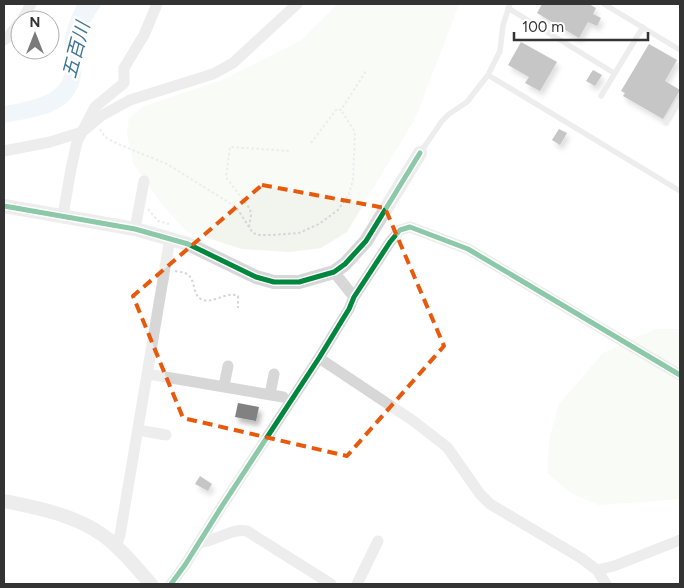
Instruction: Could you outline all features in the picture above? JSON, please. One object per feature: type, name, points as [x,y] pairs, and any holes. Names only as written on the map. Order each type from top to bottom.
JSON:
[{"type":"street","points":[[63,215],[71,168],[82,132],[95,108],[124,83],[124,68],[144,36],[157,4]]},
{"type":"street","points":[[4,151],[50,142],[82,132],[101,116],[130,100],[213,74],[233,63],[297,4]]},
{"type":"street","points":[[4,206],[135,229],[169,231],[188,244],[256,277],[274,282],[299,282],[334,272],[345,264],[366,241],[420,153]]},
{"type":"street","points":[[135,229],[144,182]]},
{"type":"street","points":[[171,584],[319,358],[354,297],[394,236],[400,230],[410,227],[468,249],[680,375]]},
{"type":"street","points":[[116,546],[120,535],[148,374],[165,269],[169,231]]},
{"type":"street","points":[[334,272],[354,297]]},
{"type":"street","points":[[319,358],[412,420],[447,447],[480,494],[490,504],[597,570],[606,584]]},
{"type":"street","points":[[224,386],[228,366]]},
{"type":"street","points":[[148,374],[283,396]]},
{"type":"street","points":[[270,394],[274,374]]},
{"type":"street","points":[[138,430],[166,435]]},
{"type":"street","points":[[4,501],[38,508],[78,521],[116,546],[151,584]]},
{"type":"street","points":[[198,543],[237,530],[247,530],[331,584]]},
{"type":"street","points":[[597,570],[614,566],[680,540]]},
{"type":"street","points":[[357,584],[378,541]]},
{"type":"lane","points":[[604,4],[680,50]]},
{"type":"lane","points":[[420,153],[442,121],[467,102],[488,75],[500,51],[503,25],[509,6],[614,73]]},
{"type":"lane","points":[[602,96],[614,73],[643,28]]},
{"type":"lane","points":[[488,75],[680,191]]},
{"type":"lane","points":[[666,123],[680,100]]},
{"type":"path","points":[[341,110],[366,72]]},
{"type":"path","points":[[311,143],[337,109],[341,110]]},
{"type":"path","points":[[94,122],[106,136],[118,144],[167,164],[236,207],[253,233],[259,235],[299,233],[320,224],[338,210],[352,189],[355,132],[341,110]]},
{"type":"path","points":[[249,226],[250,209],[226,177],[230,147],[289,151]]},
{"type":"path","points":[[140,205],[150,210],[169,231]]},
{"type":"path","points":[[165,269],[186,273],[190,276],[197,294],[203,300],[210,300],[230,294],[238,296],[238,308]]},
{"type":"highlighted area","points":[[262,185],[385,208],[444,346],[347,456],[183,418],[133,296]]},
{"type":"shaded area","points":[[337,4],[459,4],[416,117],[347,232],[321,248],[290,252],[242,249],[186,231],[159,201],[133,163],[127,134],[129,119],[142,107],[227,78],[303,39]]},
{"type":"shaded area","points":[[656,329],[680,329],[680,499],[599,505],[572,494],[547,473],[550,436],[559,404],[603,353]]},
{"type":"water","name":"五百川","points":[[77,4],[102,4],[89,23],[84,35],[81,76],[77,89],[70,99],[51,112],[28,119],[4,123],[4,106],[25,102],[47,94],[62,81],[65,70],[66,36]]},
{"type":"building","points":[[542,4],[589,4],[596,8],[593,14],[601,18],[597,26],[588,22],[579,38],[537,13]]},
{"type":"building","points":[[521,42],[557,62],[540,91],[525,83],[529,77],[508,65]]},
{"type":"building","points":[[649,44],[677,60],[665,81],[680,90],[663,119],[623,96],[625,93],[621,91]]},
{"type":"building","points":[[593,70],[602,75],[595,86],[586,81]]},
{"type":"building","points":[[559,129],[567,133],[560,145],[552,140]]},
{"type":"building","points":[[238,403],[259,407],[256,421],[235,417]]},
{"type":"building","points":[[200,476],[212,484],[208,491],[195,484]]},
{"type":"cycle path","points":[[4,206],[135,229],[188,244],[256,277],[274,282],[299,282],[334,272],[345,264],[366,241],[420,153]]},
{"type":"cycle path","points":[[171,584],[319,358],[349,309],[354,297],[400,230],[410,227],[468,249],[680,375]]}]
